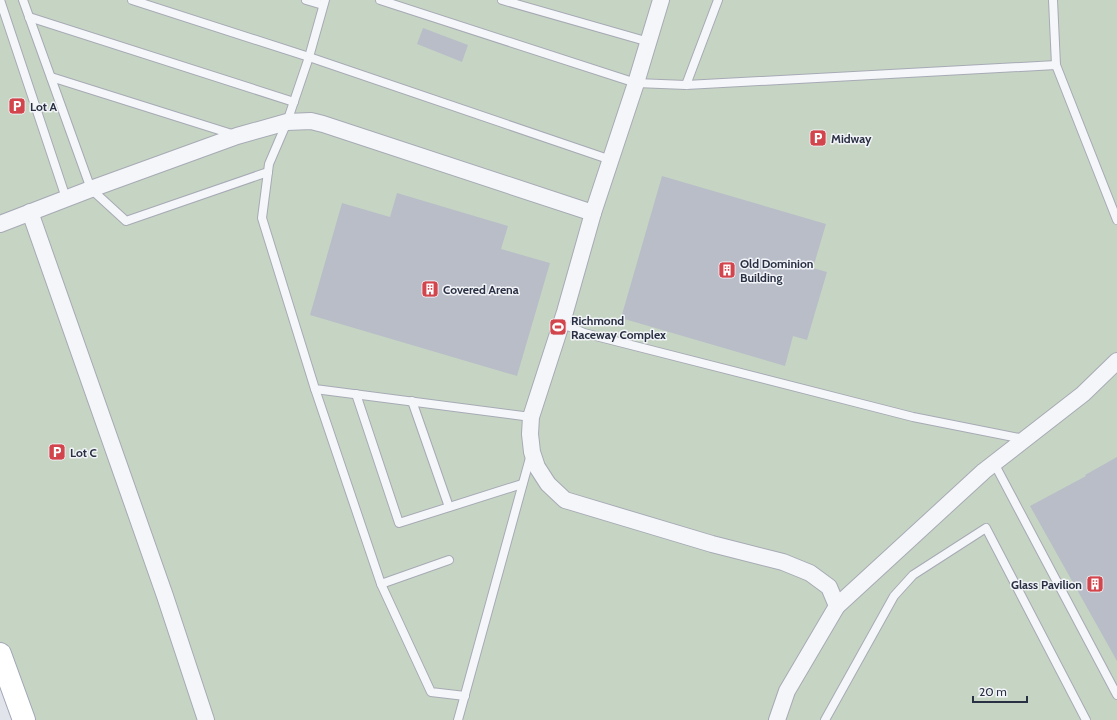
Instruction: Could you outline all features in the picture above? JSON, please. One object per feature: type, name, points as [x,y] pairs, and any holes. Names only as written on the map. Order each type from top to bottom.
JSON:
[{"type":"main road","points":[[0,654],[24,720]]},
{"type":"street","points":[[661,0],[636,83],[593,213],[561,323],[531,417],[530,434],[532,452],[537,467],[548,484],[565,500],[712,544],[783,562],[810,573],[829,587],[837,606]]},
{"type":"street","points":[[0,224],[66,198],[237,136],[287,122],[311,122],[323,124],[593,213]]},
{"type":"street","points":[[30,212],[165,596],[206,720]]},
{"type":"street","points":[[777,720],[787,691],[837,606],[978,476],[1083,394],[1117,361]]},
{"type":"lane","points":[[0,0],[66,198]]},
{"type":"lane","points":[[23,0],[91,189],[126,221],[268,172]]},
{"type":"lane","points":[[132,0],[309,57],[611,160]]},
{"type":"lane","points":[[306,0],[324,3],[309,57],[294,102],[269,164],[262,218],[315,389],[381,584],[431,692],[464,696]]},
{"type":"lane","points":[[380,0],[636,83],[686,85],[1056,65]]},
{"type":"lane","points":[[502,0],[649,42]]},
{"type":"lane","points":[[686,85],[718,0]]},
{"type":"lane","points":[[1053,0],[1056,65],[1117,220]]},
{"type":"lane","points":[[29,17],[294,102]]},
{"type":"lane","points":[[51,77],[237,136]]},
{"type":"lane","points":[[561,323],[584,333],[905,415],[1024,439]]},
{"type":"lane","points":[[315,389],[531,417]]},
{"type":"lane","points":[[356,394],[399,523],[522,484]]},
{"type":"lane","points":[[412,401],[449,507]]},
{"type":"lane","points":[[458,720],[532,452]]},
{"type":"lane","points":[[994,463],[1117,695]]},
{"type":"lane","points":[[825,720],[894,596],[913,575],[986,528],[1086,720]]},
{"type":"lane","points":[[381,584],[449,560]]},
{"type":"green space","name":"Richmond Raceway Complex","points":[[0,0],[1117,0],[1117,720],[24,720],[0,654]]},
{"type":"building","points":[[423,28],[468,45],[462,62],[417,44]]},
{"type":"building","name":"Old Dominion Building","points":[[662,176],[826,224],[813,268],[827,272],[807,340],[793,336],[785,366],[621,318]]},
{"type":"building","name":"Covered Arena","points":[[397,193],[508,226],[501,249],[550,263],[517,376],[310,315],[342,203],[390,217]]},
{"type":"building","name":"Glass Pavilion","points":[[1117,457],[1117,661],[1030,506],[1086,476],[1085,475]]},
{"type":"place","name":"Lot A","points":[[17,106]]},
{"type":"place","name":"Midway","points":[[818,138]]},
{"type":"place","name":"Old Dominion Building","points":[[727,270]]},
{"type":"place","name":"Covered Arena","points":[[430,289]]},
{"type":"place","name":"Richmond Raceway Complex","points":[[558,327]]},
{"type":"place","name":"Lot C","points":[[57,452]]},
{"type":"place","name":"Glass Pavilion","points":[[1095,584]]}]
